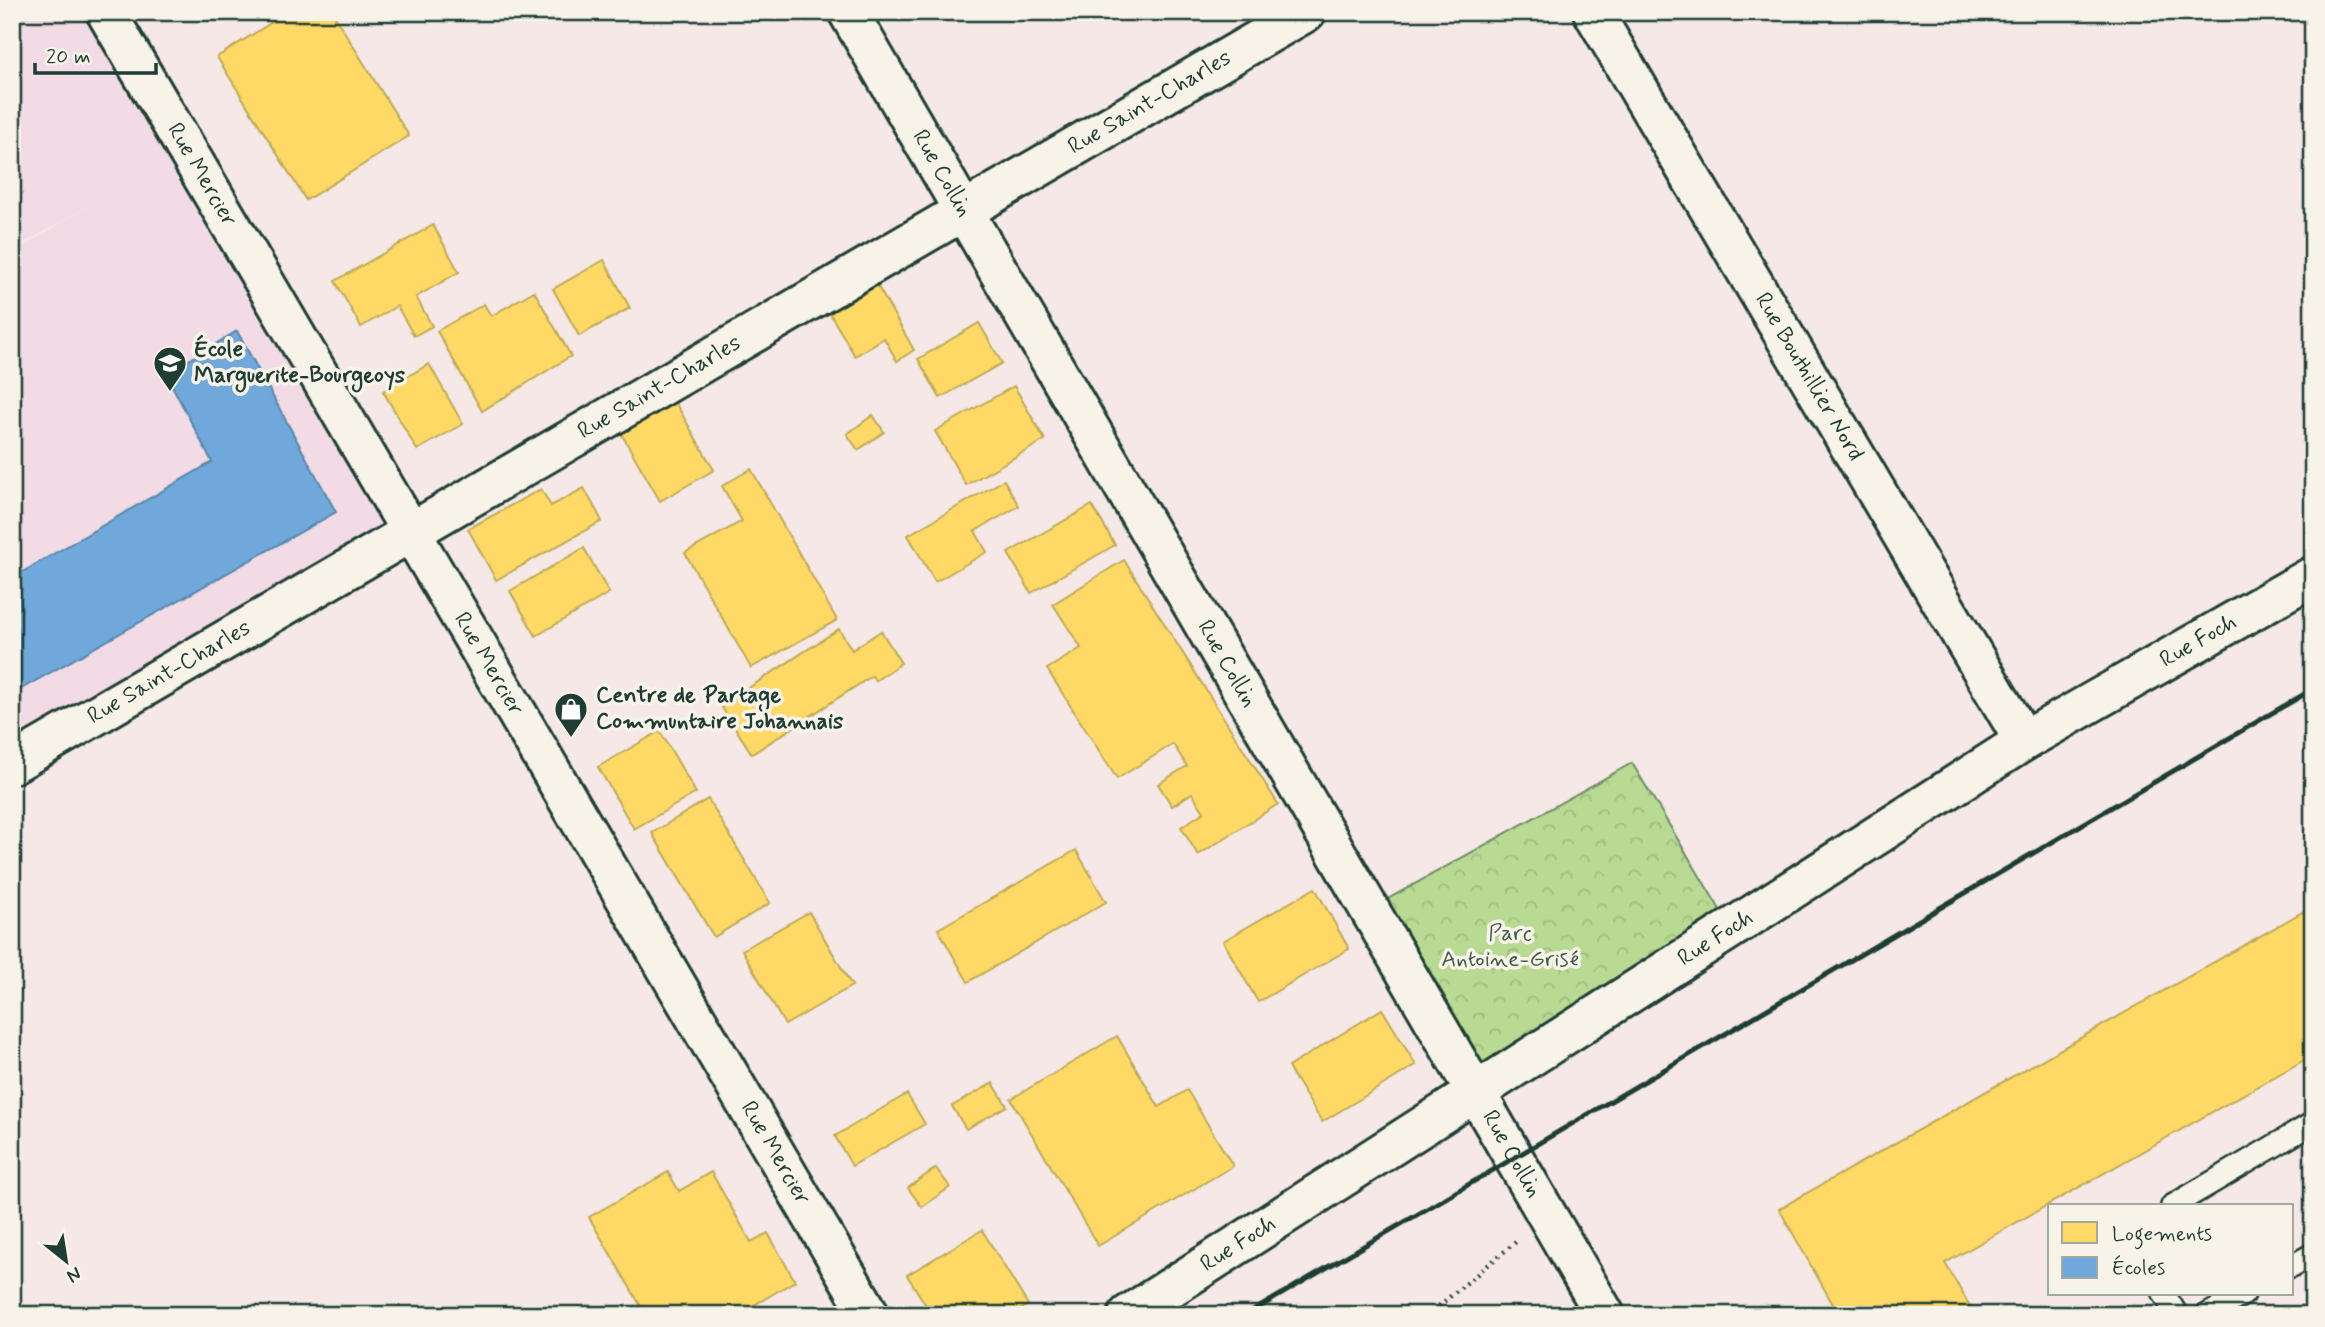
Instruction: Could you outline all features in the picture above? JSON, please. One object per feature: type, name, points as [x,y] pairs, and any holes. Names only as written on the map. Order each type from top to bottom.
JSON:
[{"type":"street","name":"Rue Mercier","points":[[106,12],[870,1315]]},
{"type":"street","name":"Rue Collin","points":[[848,12],[1605,1315]]},
{"type":"street","name":"Rue Saint-Charles","points":[[12,764],[1306,12]]},
{"type":"street","name":"Rue Bouthillier Nord","points":[[1593,12],[2024,741]]},
{"type":"street","name":"Rue Foch","points":[[1128,1315],[2024,741],[2313,576]]},
{"type":"lane","points":[[2175,1204],[2313,1123]]},
{"type":"lane","points":[[2294,1265],[2313,1254]]},
{"type":"lane","points":[[2165,1296],[2177,1315]]},
{"type":"lane","points":[[2207,1315],[2240,1296]]},
{"type":"path","points":[[1428,1315],[1548,1216]]},
{"type":"shaded area","name":"École Marguerite-Bourgeoys","points":[[12,12],[106,12],[410,533],[12,764],[12,253],[99,200],[12,250]]},
{"type":"green space","name":"Parc Antoine-Grisé","points":[[1632,763],[1731,928],[1475,1091],[1370,909]]},
{"type":"building: Logements","points":[[288,12],[332,12],[409,136],[306,200],[217,57]]},
{"type":"building: Logements","points":[[433,225],[459,272],[416,297],[432,326],[414,336],[397,306],[361,327],[335,281]]},
{"type":"building: Logements","points":[[604,260],[630,308],[579,336],[553,289]]},
{"type":"building: Logements","points":[[877,285],[914,350],[897,361],[884,338],[855,356],[829,312]]},
{"type":"building: Logements","points":[[534,291],[571,356],[482,411],[437,331],[484,304],[491,316]]},
{"type":"building: Logements","points":[[979,323],[1002,363],[940,398],[918,359]]},
{"type":"building: Logements","points":[[429,364],[463,424],[417,450],[383,391]]},
{"type":"building: Logements","points":[[1014,386],[1045,440],[966,485],[935,431]]},
{"type":"building: Logements","points":[[675,402],[714,470],[660,501],[621,433]]},
{"type":"building: Logements","points":[[873,415],[884,432],[858,450],[847,434]]},
{"type":"building: Logements","points":[[751,469],[837,620],[751,668],[685,553],[742,521],[722,486]]},
{"type":"building: Logements","points":[[1004,480],[1019,506],[975,531],[987,552],[935,582],[908,535]]},
{"type":"building: Logements","points":[[584,488],[602,521],[496,580],[468,529],[541,489],[551,506]]},
{"type":"building: Logements","points":[[1092,505],[1115,545],[1031,593],[1008,553]]},
{"type":"building: Logements","points":[[584,548],[609,593],[536,636],[510,591]]},
{"type":"building: Logements","points":[[1124,560],[1278,804],[1198,855],[1181,827],[1204,812],[1192,793],[1172,806],[1158,784],[1187,766],[1173,744],[1117,779],[1047,669],[1081,648],[1053,604]]},
{"type":"building: Logements","points":[[839,629],[852,650],[881,631],[901,663],[875,681],[872,676],[752,754],[721,706]]},
{"type":"building: Logements","points":[[660,731],[696,793],[634,829],[598,767]]},
{"type":"building: Logements","points":[[708,799],[770,903],[714,937],[652,833]]},
{"type":"building: Logements","points":[[1076,850],[1106,902],[968,982],[938,929]]},
{"type":"building: Logements","points":[[1315,888],[1349,949],[1258,1002],[1223,941]]},
{"type":"building: Logements","points":[[2313,906],[2313,1055],[1945,1263],[1975,1315],[1839,1315],[1779,1209]]},
{"type":"building: Logements","points":[[809,912],[852,986],[785,1025],[742,950]]},
{"type":"building: Logements","points":[[1382,1009],[1416,1065],[1322,1122],[1288,1067]]},
{"type":"building: Logements","points":[[1117,1036],[1159,1107],[1187,1090],[1233,1166],[1098,1246],[1011,1099]]},
{"type":"building: Logements","points":[[993,1083],[1007,1106],[966,1129],[952,1106]]},
{"type":"building: Logements","points":[[907,1094],[925,1124],[852,1166],[835,1136]]},
{"type":"building: Logements","points":[[936,1168],[950,1187],[922,1207],[908,1188]]},
{"type":"building: Logements","points":[[668,1172],[679,1191],[711,1172],[751,1242],[768,1233],[795,1281],[737,1315],[646,1315],[589,1217]]},
{"type":"building: Logements","points":[[982,1230],[1028,1305],[1012,1315],[932,1315],[907,1275]]},
{"type":"building: Écoles","points":[[237,331],[336,512],[12,694],[12,578],[212,462],[166,374]]},
{"type":"railway","points":[[1246,1315],[2313,689]]},
{"type":"place","name":"École Marguerite-Bourgeoys","points":[[170,393]]},
{"type":"place","name":"Centre de Partage Communtaire Johannais","points":[[571,739]]}]
